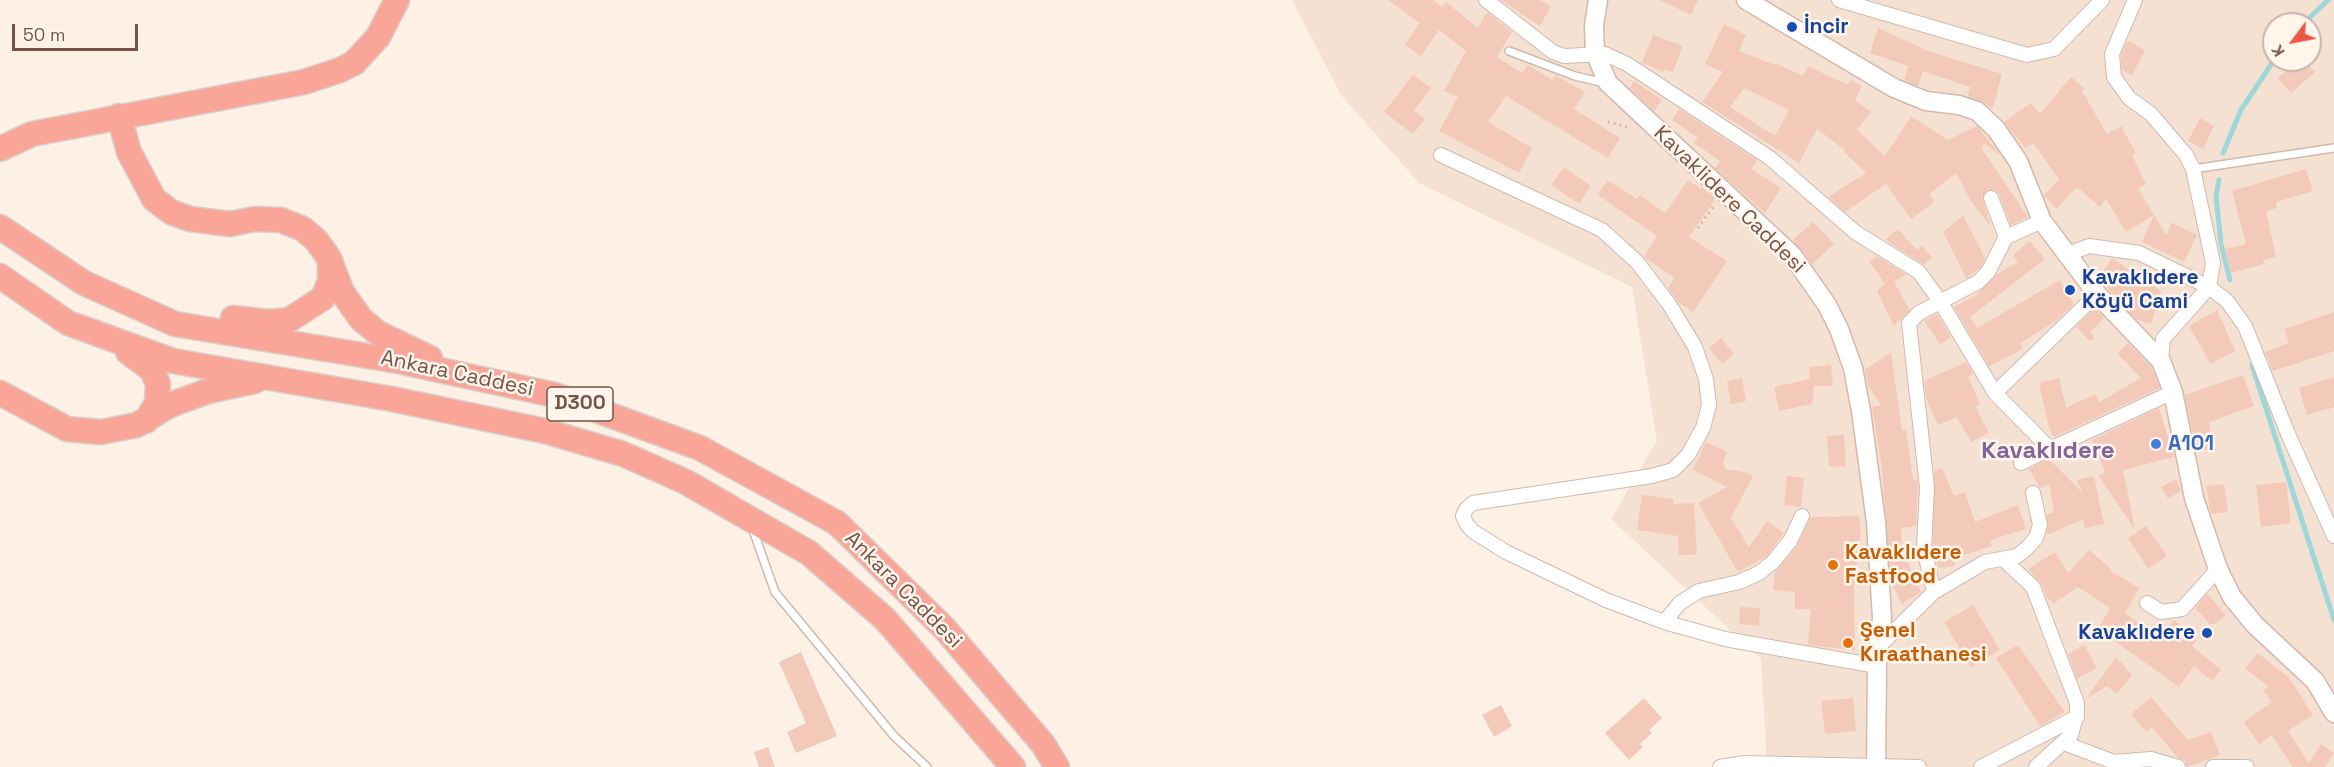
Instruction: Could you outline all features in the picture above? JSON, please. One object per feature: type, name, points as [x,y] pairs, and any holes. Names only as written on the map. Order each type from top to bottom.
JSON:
[{"type":"highway","points":[[0,148],[32,134],[304,82],[340,70],[354,63],[378,37],[397,0]]},
{"type":"highway","points":[[119,116],[129,152],[140,176],[154,199],[171,212],[212,223],[230,224],[255,219],[281,220],[303,229],[316,240],[329,258],[342,292],[361,319],[369,326],[388,339],[473,377]]},
{"type":"highway","name":"Ankara Caddesi","points":[[0,227],[84,283],[175,324],[398,361],[555,395],[700,448],[837,523],[945,629],[1042,744],[1057,767]]},
{"type":"highway","points":[[175,324],[235,318],[268,322],[288,321],[323,298],[330,281],[329,258]]},
{"type":"highway","name":"Ankara Caddesi","points":[[0,276],[68,322],[173,361],[392,399],[545,431],[623,454],[686,482],[808,553],[885,618],[1013,767]]},
{"type":"highway","points":[[68,322],[134,355],[152,370],[158,384],[157,403],[146,421]]},
{"type":"highway","points":[[0,393],[67,429],[101,432],[146,421],[170,405],[208,391],[241,383],[276,379]]},
{"type":"street","points":[[1486,0],[1553,52],[1564,56],[1605,54],[1627,64],[1770,158],[1855,232],[1919,272],[1940,301],[1995,393],[2050,449]]},
{"type":"street","name":"Kavaklidere Caddesi","points":[[1598,0],[1594,26],[1594,53],[1608,83],[1792,255],[1809,276],[1839,329],[1853,368],[1876,522],[1882,618],[1877,666],[1876,766]]},
{"type":"street","points":[[1746,0],[1894,88],[1926,101],[1959,105],[1977,111],[1996,129],[2018,161],[2042,221],[2097,294],[2161,361],[2173,392],[2194,498],[2218,569],[2232,597],[2255,625],[2315,681],[2334,713]]},
{"type":"street","points":[[1839,0],[1867,4],[2027,55],[2054,49],[2102,0]]},
{"type":"street","points":[[2135,0],[2112,54],[2114,77],[2129,98],[2151,114],[2169,133],[2193,169],[2213,263],[2209,287],[2163,339],[2161,361]]},
{"type":"street","points":[[1441,155],[1602,230],[1637,262],[1669,304],[1695,347],[1707,379],[1709,405],[1703,428],[1688,455],[1673,470],[1652,476],[1473,503],[1466,508],[1463,516],[1474,532],[1506,552],[1606,600],[1664,622],[1725,639],[1877,666]]},
{"type":"street","points":[[1991,198],[2006,237]]},
{"type":"street","points":[[1934,592],[1924,549],[1926,487],[1908,329],[1912,317],[1978,282],[1988,273],[2006,237],[2042,221]]},
{"type":"street","points":[[2068,254],[2077,248],[2090,246],[2131,251],[2209,287],[2227,301],[2245,326],[2288,434],[2334,536]]},
{"type":"street","points":[[1995,393],[2097,294]]},
{"type":"street","points":[[2021,463],[2173,392]]},
{"type":"street","points":[[1879,646],[1934,592],[1985,562],[2017,556],[2036,538],[2040,525],[2033,493]]},
{"type":"street","points":[[1664,622],[1680,603],[1699,591],[1739,582],[1758,573],[1773,562],[1790,541],[1802,516]]},
{"type":"street","points":[[2004,560],[2033,587],[2077,703],[2077,717],[2071,735],[2036,767]]},
{"type":"street","points":[[2147,603],[2161,612],[2181,609],[2218,569]]},
{"type":"street","points":[[1981,767],[2077,717]]},
{"type":"street","points":[[2064,743],[2114,762],[2151,759],[2178,767]]},
{"type":"street","points":[[1720,767],[1744,763],[1919,767]]},
{"type":"street","points":[[2213,767],[2247,767]]},
{"type":"lane","points":[[1509,51],[1575,76],[1608,83]]},
{"type":"lane","points":[[2193,169],[2334,148]]},
{"type":"lane","points":[[750,519],[775,592],[894,736],[927,767]]},
{"type":"path","points":[[1698,228],[1714,206],[1726,195]]},
{"type":"shaded area","points":[[1292,0],[2334,0],[2334,767],[1767,767],[1761,659],[1611,519],[1657,441],[1632,287],[1419,183],[1341,95]]},
{"type":"building","points":[[1388,0],[1433,0],[1442,7],[1446,2],[1478,28],[1487,12],[1512,32],[1497,57],[1522,73],[1528,65],[1552,80],[1555,75],[1585,92],[1574,109],[1620,138],[1608,158],[1506,96],[1488,122],[1532,148],[1519,173],[1439,131],[1458,97],[1444,91],[1466,51],[1439,30],[1421,56],[1405,45],[1420,23]]},
{"type":"building","points":[[1501,0],[1540,0],[1551,6],[1540,26]]},
{"type":"building","points":[[1660,0],[1698,0],[1691,15]]},
{"type":"building","points":[[1724,24],[1746,35],[1739,51],[1775,65],[1776,63],[1803,76],[1808,66],[1848,85],[1850,80],[1862,86],[1855,100],[1871,112],[1857,130],[1885,156],[1911,116],[1948,140],[1977,126],[2001,156],[1984,143],[1982,149],[2028,217],[2011,225],[1999,194],[1988,189],[1982,197],[1991,227],[1971,201],[1956,173],[1929,194],[1934,202],[1911,219],[1886,184],[1845,212],[1828,197],[1866,173],[1844,152],[1845,150],[1817,129],[1799,163],[1702,102],[1723,72],[1705,64]],"holes":[[[1744,88],[1789,110],[1775,136],[1730,107]]]},
{"type":"building","points":[[1878,28],[1928,51],[2002,74],[1993,108],[1968,96],[1970,87],[1923,71],[1918,86],[1904,80],[1908,66],[1870,53]]},
{"type":"building","points":[[1653,35],[1683,46],[1673,72],[1665,69],[1664,72],[1642,63]]},
{"type":"building","points":[[2128,41],[2145,50],[2132,75],[2122,70],[2121,55]]},
{"type":"building","points":[[2285,72],[2315,72],[2291,93],[2278,78]]},
{"type":"building","points":[[1413,75],[1431,88],[1414,111],[1425,119],[1413,134],[1384,112]]},
{"type":"building","points":[[2071,77],[2084,88],[2082,91],[2107,134],[2121,126],[2136,153],[2132,155],[2146,184],[2138,188],[2154,215],[2126,232],[2106,199],[2100,207],[2077,187],[2056,209],[2044,195],[2059,179],[2033,143],[2025,148],[2004,122],[2031,103],[2040,114]]},
{"type":"building","points":[[1634,81],[1662,100],[1654,111],[1630,88]]},
{"type":"building","points":[[1679,109],[1757,160],[1751,169],[1781,188],[1765,213],[1715,168],[1720,161],[1694,143],[1698,138],[1672,120]]},
{"type":"building","points":[[2200,118],[2214,126],[2203,149],[2188,141]]},
{"type":"building","points":[[1564,167],[1591,186],[1579,204],[1551,185]]},
{"type":"building","points":[[2306,169],[2313,191],[2276,202],[2277,208],[2266,211],[2276,257],[2263,260],[2264,264],[2231,273],[2225,249],[2246,244],[2232,191]]},
{"type":"building","points":[[1607,180],[1637,199],[1640,195],[1665,213],[1688,180],[1701,189],[1702,187],[1715,199],[1689,237],[1727,261],[1693,312],[1679,303],[1668,288],[1675,278],[1644,257],[1657,236],[1598,195]]},
{"type":"building","points":[[2154,215],[2166,235],[2172,223],[2197,235],[2184,262],[2142,242]]},
{"type":"building","points":[[1963,216],[1985,258],[1981,267],[1966,278],[1943,232]]},
{"type":"building","points":[[1813,222],[1834,244],[1812,264],[1793,240]]},
{"type":"building","points":[[1898,229],[1917,250],[1922,246],[1932,257],[1924,265],[1886,239]]},
{"type":"building","points":[[2030,241],[2045,259],[1970,317],[1977,328],[2060,280],[2074,304],[2056,321],[2020,343],[2023,349],[1989,366],[1954,307],[1975,296],[1997,274],[2018,262],[2013,255]]},
{"type":"building","points":[[1876,256],[1906,274],[1894,282],[1910,310],[1894,326],[1877,291],[1885,284],[1869,261]]},
{"type":"building","points":[[2112,258],[2161,291],[2151,324],[2136,319],[2099,278]]},
{"type":"building","points":[[2095,308],[2104,318],[2090,332],[2094,338],[2090,341],[2076,327]]},
{"type":"building","points":[[2217,310],[2235,351],[2211,364],[2189,326]]},
{"type":"building","points":[[2334,312],[2334,351],[2273,371],[2265,352],[2289,343],[2284,329]]},
{"type":"building","points":[[1937,314],[1951,337],[1940,344],[1924,321]]},
{"type":"building","points":[[1721,338],[1734,354],[1722,364],[1709,348]]},
{"type":"building","points":[[2128,343],[2151,367],[2160,388],[2054,437],[2049,428],[2039,383],[2059,378],[2066,408],[2095,394],[2099,402],[2141,378],[2117,353]]},
{"type":"building","points":[[1891,352],[1902,431],[1906,430],[1913,480],[1917,479],[1918,487],[1916,526],[1901,528],[1902,550],[1921,592],[1902,604],[1891,582],[1882,469],[1872,407],[1881,405],[1868,385],[1865,370]]},
{"type":"building","points":[[1966,362],[1973,374],[1968,377],[1980,404],[1975,406],[1989,433],[1971,442],[1957,417],[1938,425],[1926,398],[1924,381]]},
{"type":"building","points":[[1831,365],[1833,386],[1814,386],[1812,404],[1779,411],[1774,387],[1810,379],[1809,367]]},
{"type":"building","points":[[2243,375],[2254,406],[2209,422],[2212,449],[2196,452],[2185,395]]},
{"type":"building","points":[[2334,377],[2334,407],[2307,415],[2299,388]]},
{"type":"building","points":[[1742,378],[1746,401],[1731,404],[1727,381]]},
{"type":"building","points":[[2159,408],[2174,457],[2123,470],[2135,529],[2098,475],[2105,473],[2092,440]]},
{"type":"building","points":[[1844,435],[1846,466],[1829,467],[1827,436]]},
{"type":"building","points":[[1706,442],[1727,452],[1723,461],[1725,469],[1753,476],[1731,518],[1749,547],[1767,521],[1784,533],[1767,556],[1738,572],[1698,503],[1727,487],[1693,470]]},
{"type":"building","points":[[2049,459],[2084,494],[2076,480],[2094,476],[2104,524],[2085,528],[2083,519],[2047,535],[2047,515],[2054,512],[2049,484],[2040,488],[2029,469]]},
{"type":"building","points":[[1942,468],[1954,496],[1965,492],[1975,522],[2018,505],[2026,529],[1990,540],[1992,546],[1954,558],[1955,566],[1938,568],[1933,548],[1934,471]]},
{"type":"building","points":[[1787,476],[1804,478],[1801,507],[1784,505]]},
{"type":"building","points":[[2176,479],[2181,491],[2168,499],[2161,487]]},
{"type":"building","points":[[2286,482],[2291,523],[2261,527],[2256,485]]},
{"type":"building","points":[[2224,484],[2228,512],[2211,514],[2206,486]]},
{"type":"building","points":[[1642,495],[1674,499],[1673,504],[1694,503],[1697,554],[1679,555],[1678,536],[1637,530]]},
{"type":"building","points":[[1859,516],[1861,532],[1854,585],[1855,650],[1808,645],[1811,609],[1795,609],[1795,592],[1773,590],[1775,572],[1797,546],[1811,517]]},
{"type":"building","points":[[2146,526],[2167,556],[2148,569],[2128,538]]},
{"type":"building","points":[[2089,550],[2110,568],[2109,570],[2139,588],[2125,613],[2159,637],[2174,620],[2197,640],[2192,646],[2221,670],[2212,681],[2194,666],[2179,687],[2098,629],[2110,608],[2078,587],[2054,603],[2047,598],[2041,583],[2028,569],[2055,552],[2068,573]]},
{"type":"building","points":[[2207,594],[2226,615],[2215,624],[2210,624],[2195,608]]},
{"type":"building","points":[[1973,605],[2000,650],[1971,667],[1944,622]]},
{"type":"building","points":[[1740,607],[1760,608],[1759,626],[1739,624]]},
{"type":"building","points":[[2018,645],[2065,712],[2040,726],[1996,658]]},
{"type":"building","points":[[2084,645],[2097,668],[2077,679],[2068,654]]},
{"type":"building","points":[[801,652],[837,736],[796,753],[787,732],[806,723],[779,662]]},
{"type":"building","points":[[2258,653],[2289,678],[2313,715],[2288,731],[2309,763],[2321,744],[2334,753],[2325,767],[2293,767],[2272,735],[2259,744],[2244,722],[2272,702],[2263,690],[2269,687],[2245,668]]},
{"type":"building","points":[[2116,657],[2132,675],[2117,694],[2107,686],[2086,699]]},
{"type":"building","points":[[2151,697],[2188,740],[2211,732],[2220,755],[2187,767],[2185,761],[2178,758],[2152,727],[2146,732],[2131,714]]},
{"type":"building","points":[[1644,698],[1662,718],[1649,730],[1652,733],[1640,744],[1643,747],[1629,760],[1605,733]]},
{"type":"building","points":[[1853,698],[1856,731],[1825,734],[1821,701]]},
{"type":"building","points":[[1501,705],[1512,726],[1494,737],[1482,715]]},
{"type":"building","points":[[768,747],[775,767],[759,767],[754,752]]},
{"type":"waterway","points":[[2316,12],[2328,0]]},
{"type":"waterway","points":[[2223,153],[2241,110],[2266,72]]},
{"type":"waterway","points":[[2219,180],[2216,196],[2221,244],[2230,280]]},
{"type":"waterway","points":[[2252,365],[2334,620]]},
{"type":"place","name":"İncir","points":[[1792,27]]},
{"type":"place","name":"Kavaklıdere Köyü Cami","points":[[2070,290]]},
{"type":"place","name":"A101","points":[[2156,444]]},
{"type":"place","name":"Kavaklıdere Fastfood","points":[[1833,565]]},
{"type":"place","name":"Kavaklıdere","points":[[2207,633]]},
{"type":"place","name":"Şenel Kıraathanesi","points":[[1848,643]]},
{"type":"district","name":"Kavaklıdere","points":[[2048,451]]}]
